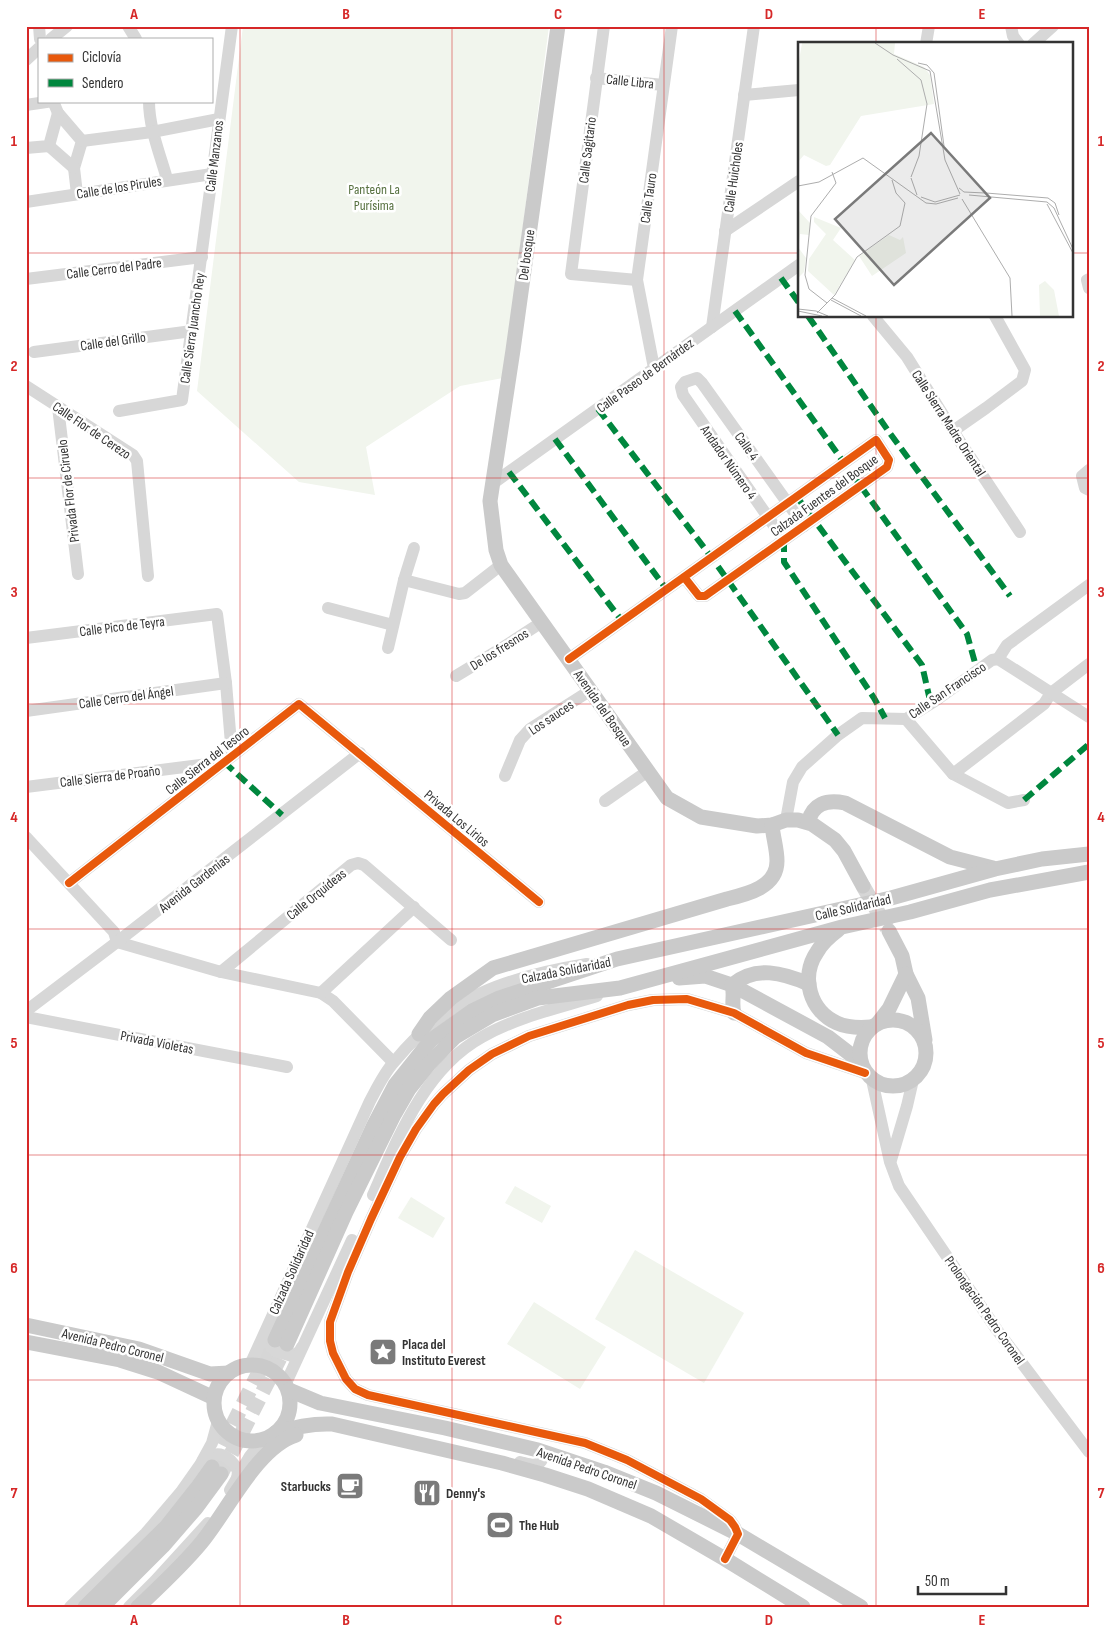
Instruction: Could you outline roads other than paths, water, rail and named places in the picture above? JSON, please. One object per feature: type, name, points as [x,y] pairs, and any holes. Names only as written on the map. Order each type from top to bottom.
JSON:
[{"type":"main road","name":"Del bosque","points":[[492,484],[558,26]]},
{"type":"main road","name":"Avenida del Bosque","points":[[492,484],[490,501],[496,550],[501,565],[592,690],[667,798],[701,817],[757,826],[808,822]]},
{"type":"main road","points":[[863,886],[844,851],[823,830],[808,822],[814,809],[820,804],[828,801],[845,803],[950,857],[995,869]]},
{"type":"main road","points":[[420,1034],[430,1018],[451,998],[494,968],[753,893],[768,882],[774,872],[777,862],[774,844],[779,823]]},
{"type":"main road","name":"Calle Solidaridad","points":[[617,959],[891,898],[995,869],[1042,859],[1089,854]]},
{"type":"main road","name":"Calle Solidaridad","points":[[620,988],[842,927],[910,912],[990,890],[1089,872]]},
{"type":"main road","points":[[842,927],[827,939],[816,953],[808,973],[815,1004],[826,1016],[838,1024],[856,1028],[893,1020],[902,1021],[910,1025],[922,1038],[926,1046]]},
{"type":"main road","points":[[643,981],[705,976],[732,985],[828,1037],[854,1057],[866,1072],[888,1086],[897,1087],[913,1080],[920,1073],[924,1065],[926,1046],[918,998],[906,974],[902,956],[889,931]]},
{"type":"main road","name":"Calzada Solidaridad","points":[[617,959],[499,998],[472,1010],[431,1040],[395,1085],[384,1104],[281,1342],[394,1115],[420,1075],[441,1051],[455,1038],[492,1015],[538,998],[620,988]]},
{"type":"main road","points":[[732,985],[739,979],[748,976],[771,972],[787,975],[809,984]]},
{"type":"main road","points":[[866,1072],[859,1054],[860,1044],[865,1035],[889,1009],[906,974]]},
{"type":"main road","points":[[732,985],[734,992],[732,1007],[734,1013]]},
{"type":"main road","name":"Avenida Pedro Coronel","points":[[26,1325],[139,1349],[210,1374],[229,1373]]},
{"type":"main road","name":"Avenida Pedro Coronel","points":[[26,1342],[120,1360],[158,1372],[214,1398]]},
{"type":"main road","points":[[250,1365],[272,1371],[288,1387],[290,1401],[288,1413],[283,1424],[270,1436],[253,1441],[242,1440],[224,1430],[214,1410],[214,1398],[219,1384],[229,1373],[237,1368],[250,1365]]},
{"type":"main road","name":"Avenida Pedro Coronel","points":[[288,1387],[320,1404],[445,1428],[538,1450],[604,1472],[634,1484],[738,1534],[861,1607]]},
{"type":"main road","name":"Avenida Pedro Coronel","points":[[270,1436],[297,1426],[318,1423],[332,1424],[448,1450],[545,1475],[588,1490],[651,1516],[725,1558],[803,1607]]},
{"type":"main road","points":[[138,1607],[201,1543],[262,1458],[285,1439],[316,1430],[330,1430],[431,1454],[448,1450]]},
{"type":"main road","points":[[85,1607],[167,1526],[212,1467]]},
{"type":"main road","points":[[102,1607],[163,1546],[196,1508],[212,1467]]},
{"type":"street","points":[[52,38],[67,26]]},
{"type":"street","points":[[128,26],[135,38]]},
{"type":"street","name":"Calle Manzanos","points":[[202,257],[232,26]]},
{"type":"street","name":"Calle Sagitario","points":[[604,26],[571,274],[637,280]]},
{"type":"street","name":"Calle Tauro","points":[[654,368],[637,280],[672,26]]},
{"type":"street","name":"Calle Huicholes","points":[[712,327],[754,26]]},
{"type":"street","points":[[926,42],[929,26]]},
{"type":"street","points":[[1011,26],[1013,36],[1018,42]]},
{"type":"street","points":[[1035,42],[1053,26]]},
{"type":"street","points":[[26,60],[38,49]]},
{"type":"street","name":"Calle Libra","points":[[596,78],[663,85]]},
{"type":"street","points":[[744,95],[798,90]]},
{"type":"street","points":[[149,102],[152,132],[167,180]]},
{"type":"street","points":[[26,105],[55,107],[82,141]]},
{"type":"street","points":[[49,146],[55,107]]},
{"type":"street","points":[[82,141],[152,132],[219,119]]},
{"type":"street","points":[[77,194],[74,168],[82,141]]},
{"type":"street","points":[[26,148],[49,146],[74,168]]},
{"type":"street","name":"Calle de los Pirules","points":[[26,202],[212,174]]},
{"type":"street","points":[[725,231],[798,182]]},
{"type":"street","name":"Calle Cerro del Padre","points":[[26,278],[202,257]]},
{"type":"street","name":"Calle Sierra Juancho Rey","points":[[119,410],[182,400],[202,257]]},
{"type":"street","name":"Calle Paseo de Bernárdez","points":[[492,484],[798,266]]},
{"type":"street","points":[[1089,279],[1087,280],[1089,288]]},
{"type":"street","name":"Calle Sierra Madre Oriental","points":[[875,318],[907,357],[1020,532]]},
{"type":"street","points":[[953,431],[1022,381],[1025,370],[996,318]]},
{"type":"street","name":"Calle del Grillo","points":[[34,352],[192,331]]},
{"type":"street","name":"Calle 4","points":[[684,382],[697,378],[702,383],[804,526]]},
{"type":"street","name":"Andador Número 4","points":[[684,382],[681,387],[682,395],[784,540]]},
{"type":"street","name":"Calle Flor de Cerezo","points":[[26,386],[133,455],[137,461],[148,576]]},
{"type":"street","name":"Privada Flor de Ciruelo","points":[[58,407],[78,574]]},
{"type":"street","name":"Calzada Fuentes del Bosque","points":[[569,659],[876,440],[889,460],[887,467],[705,596],[699,596],[684,578]]},
{"type":"street","points":[[1089,470],[1082,476],[1085,488],[1089,490]]},
{"type":"street","points":[[388,648],[404,580],[414,548]]},
{"type":"street","points":[[404,580],[460,594],[465,593],[501,565]]},
{"type":"street","points":[[998,659],[1007,645],[1089,585]]},
{"type":"street","points":[[328,608],[393,625]]},
{"type":"street","name":"Calle Pico de Teyra","points":[[26,638],[217,614],[226,683]]},
{"type":"street","name":"De los fresnos","points":[[456,676],[542,622]]},
{"type":"street","name":"Calle San Francisco","points":[[779,823],[793,782],[802,767],[838,735],[862,718],[906,719],[935,701],[992,660],[998,659],[1089,717]]},
{"type":"street","points":[[953,774],[1044,704],[1051,693],[1089,664]]},
{"type":"street","points":[[226,683],[228,759]]},
{"type":"street","name":"Calle Cerro del Ángel","points":[[26,711],[226,683]]},
{"type":"street","name":"Los sauces","points":[[505,776],[520,740],[530,730],[592,690]]},
{"type":"street","name":"Calle Sierra del Tesoro","points":[[69,883],[299,704],[360,753]]},
{"type":"street","points":[[906,719],[953,774],[1008,803],[1024,800]]},
{"type":"street","name":"Privada Los Lirios","points":[[360,753],[539,902]]},
{"type":"street","name":"Avenida Gardenias","points":[[26,1011],[360,753]]},
{"type":"street","name":"Calle Sierra de Proaño","points":[[26,787],[228,759]]},
{"type":"street","points":[[605,801],[648,771]]},
{"type":"street","points":[[27,839],[114,932],[117,942],[221,972],[321,993],[333,1001],[393,1062]]},
{"type":"street","name":"Calle Orquídeas","points":[[221,972],[351,866],[358,863],[364,865],[451,940]]},
{"type":"street","points":[[321,993],[414,907]]},
{"type":"street","name":"Calzada Solidaridad","points":[[250,1365],[370,1101],[393,1062],[420,1034],[456,1006],[480,992],[500,984],[550,970],[617,959]]},
{"type":"street","name":"Calzada Solidaridad","points":[[288,1387],[384,1171],[408,1120],[427,1088],[446,1066],[481,1037],[515,1021],[620,988]]},
{"type":"street","points":[[725,1558],[738,1534],[730,1520],[701,1499],[628,1460],[585,1443],[368,1394],[356,1389],[346,1379],[332,1353],[330,1322],[348,1272],[400,1157],[416,1129],[434,1104],[469,1070],[492,1054],[529,1036],[628,1005],[653,1000],[687,999],[734,1013],[806,1052],[866,1072]]},
{"type":"street","name":"Privada Violetas","points":[[26,1017],[287,1066]]},
{"type":"street","name":"Prolongación Pedro Coronel","points":[[866,1072],[890,1162],[899,1186],[997,1330],[1089,1452]]},
{"type":"street","points":[[890,1162],[913,1080]]},
{"type":"street","points":[[268,1324],[266,1341],[270,1347],[280,1354],[292,1356],[298,1352],[308,1339]]},
{"type":"street","points":[[212,1467],[212,1443],[218,1421]]},
{"type":"street","points":[[129,1607],[195,1539],[237,1480],[250,1456],[270,1436]]},
{"type":"street","points":[[480,1458],[490,1454],[534,1465],[541,1462],[543,1457],[538,1450]]},
{"type":"street","points":[[212,1467],[209,1455],[216,1454],[230,1459],[238,1471],[237,1480]]},
{"type":"street","points":[[70,1607],[146,1533],[181,1492],[212,1467]]},
{"type":"tunnel","points":[[863,886],[887,928]]},
{"type":"tunnel","points":[[212,1466],[275,1340]]},
{"type":"tunnel","points":[[221,1474],[287,1344]]},
{"type":"place","name":"Placa del Instituto Everest","points":[[383,1352]]},
{"type":"place","name":"Starbucks","points":[[350,1486]]},
{"type":"place","name":"Denny's","points":[[427,1493]]},
{"type":"place","name":"The Hub","points":[[500,1525]]},
{"type":"park label","name":"Panteón La Purísima","points":[[374,197]]}]
